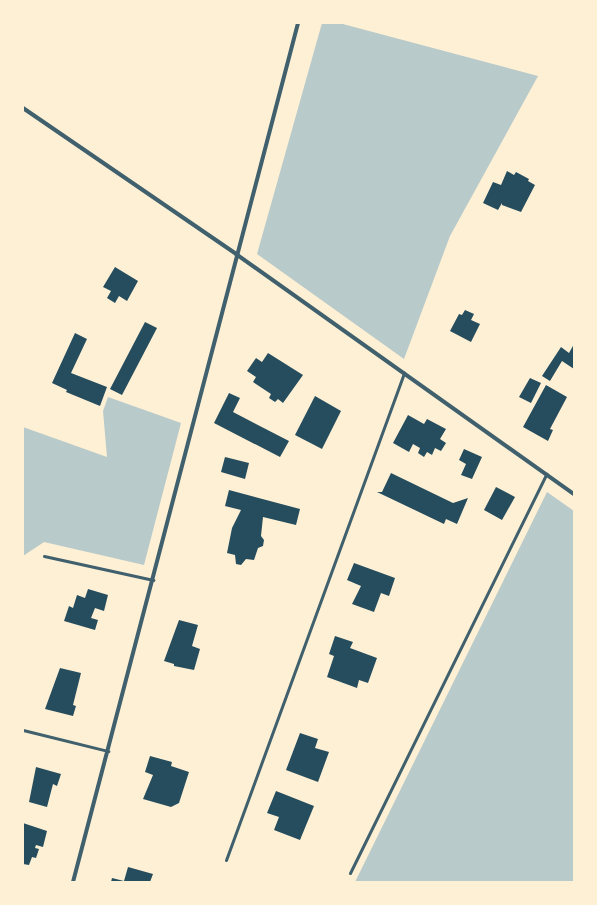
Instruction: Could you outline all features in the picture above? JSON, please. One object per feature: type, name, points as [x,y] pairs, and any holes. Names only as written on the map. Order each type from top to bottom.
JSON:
[{"type":"street","points":[[73,882],[153,580],[236,254],[298,23]]},
{"type":"street","points":[[23,108],[236,254],[574,494]]},
{"type":"lane","points":[[226,860],[404,373]]},
{"type":"lane","points":[[350,873],[546,474]]},
{"type":"lane","points":[[44,556],[153,580]]},
{"type":"lane","points":[[23,730],[108,751]]},
{"type":"shaded area","points":[[322,23],[339,23],[538,76],[450,236],[404,359],[257,254]]},
{"type":"shaded area","points":[[108,397],[181,423],[144,565],[44,542],[23,556],[23,427],[107,457],[103,411]]},
{"type":"shaded area","points":[[547,492],[574,511],[574,882],[355,882]]},
{"type":"building","points":[[507,171],[514,175],[516,172],[529,179],[528,181],[535,185],[521,212],[502,205],[502,203],[498,210],[483,203],[493,182],[501,185]]},
{"type":"building","points":[[115,267],[138,281],[127,301],[119,296],[115,303],[107,298],[111,291],[103,287]]},
{"type":"building","points":[[465,310],[474,314],[471,320],[480,324],[471,342],[450,331],[459,314],[462,315]]},
{"type":"building","points":[[145,322],[157,328],[122,395],[110,389]]},
{"type":"building","points":[[75,333],[87,339],[71,373],[107,387],[100,406],[66,392],[67,390],[52,383]]},
{"type":"building","points":[[574,344],[574,369],[562,361],[550,381],[542,376],[561,347],[569,353]]},
{"type":"building","points":[[268,353],[303,375],[283,403],[278,399],[275,402],[269,398],[271,394],[253,382],[256,377],[247,371],[256,358],[262,362]]},
{"type":"building","points":[[530,378],[541,383],[531,403],[519,397]]},
{"type":"building","points":[[546,385],[567,397],[550,429],[553,430],[548,441],[523,427]]},
{"type":"building","points":[[229,393],[240,398],[233,412],[289,441],[280,457],[214,423]]},
{"type":"building","points":[[315,396],[341,411],[322,449],[295,435]]},
{"type":"building","points":[[408,415],[424,424],[427,419],[446,429],[440,439],[446,443],[441,451],[435,448],[432,455],[427,452],[424,457],[418,453],[420,448],[413,444],[409,452],[393,443]]},
{"type":"building","points":[[464,449],[482,457],[472,479],[461,475],[466,464],[459,460]]},
{"type":"building","points":[[225,457],[249,463],[245,479],[221,472]]},
{"type":"building","points":[[391,473],[453,503],[468,498],[457,524],[446,519],[444,524],[377,492],[382,492]]},
{"type":"building","points":[[496,487],[515,497],[502,520],[484,510]]},
{"type":"building","points":[[229,490],[300,509],[296,525],[263,517],[261,536],[264,540],[263,546],[258,548],[254,560],[246,559],[241,565],[236,564],[235,555],[227,553],[232,528],[241,510],[225,506]]},
{"type":"building","points":[[354,563],[395,578],[389,596],[381,593],[374,612],[352,604],[361,586],[347,580]]},
{"type":"building","points":[[88,589],[108,595],[104,611],[95,608],[91,618],[98,620],[95,630],[64,621],[69,606],[73,608],[77,595],[85,598]]},
{"type":"building","points":[[179,620],[198,625],[192,646],[200,649],[194,670],[174,666],[174,664],[164,661]]},
{"type":"building","points":[[335,636],[353,642],[350,648],[377,658],[368,683],[359,680],[357,688],[327,677],[334,656],[329,654]]},
{"type":"building","points":[[60,668],[81,673],[73,705],[76,706],[73,716],[45,709]]},
{"type":"building","points":[[300,733],[318,739],[315,748],[329,752],[318,782],[286,770]]},
{"type":"building","points":[[150,756],[172,762],[171,766],[189,772],[179,803],[171,807],[143,799],[153,775],[145,772]]},
{"type":"building","points":[[36,767],[61,774],[57,786],[53,784],[47,807],[29,802]]},
{"type":"building","points":[[276,791],[314,806],[300,840],[274,830],[279,817],[267,813]]},
{"type":"building","points":[[23,823],[47,831],[43,847],[36,845],[35,848],[39,849],[36,858],[32,857],[29,865],[23,864]]},
{"type":"building","points":[[128,867],[153,874],[150,882],[111,882],[112,878],[124,881]]}]
